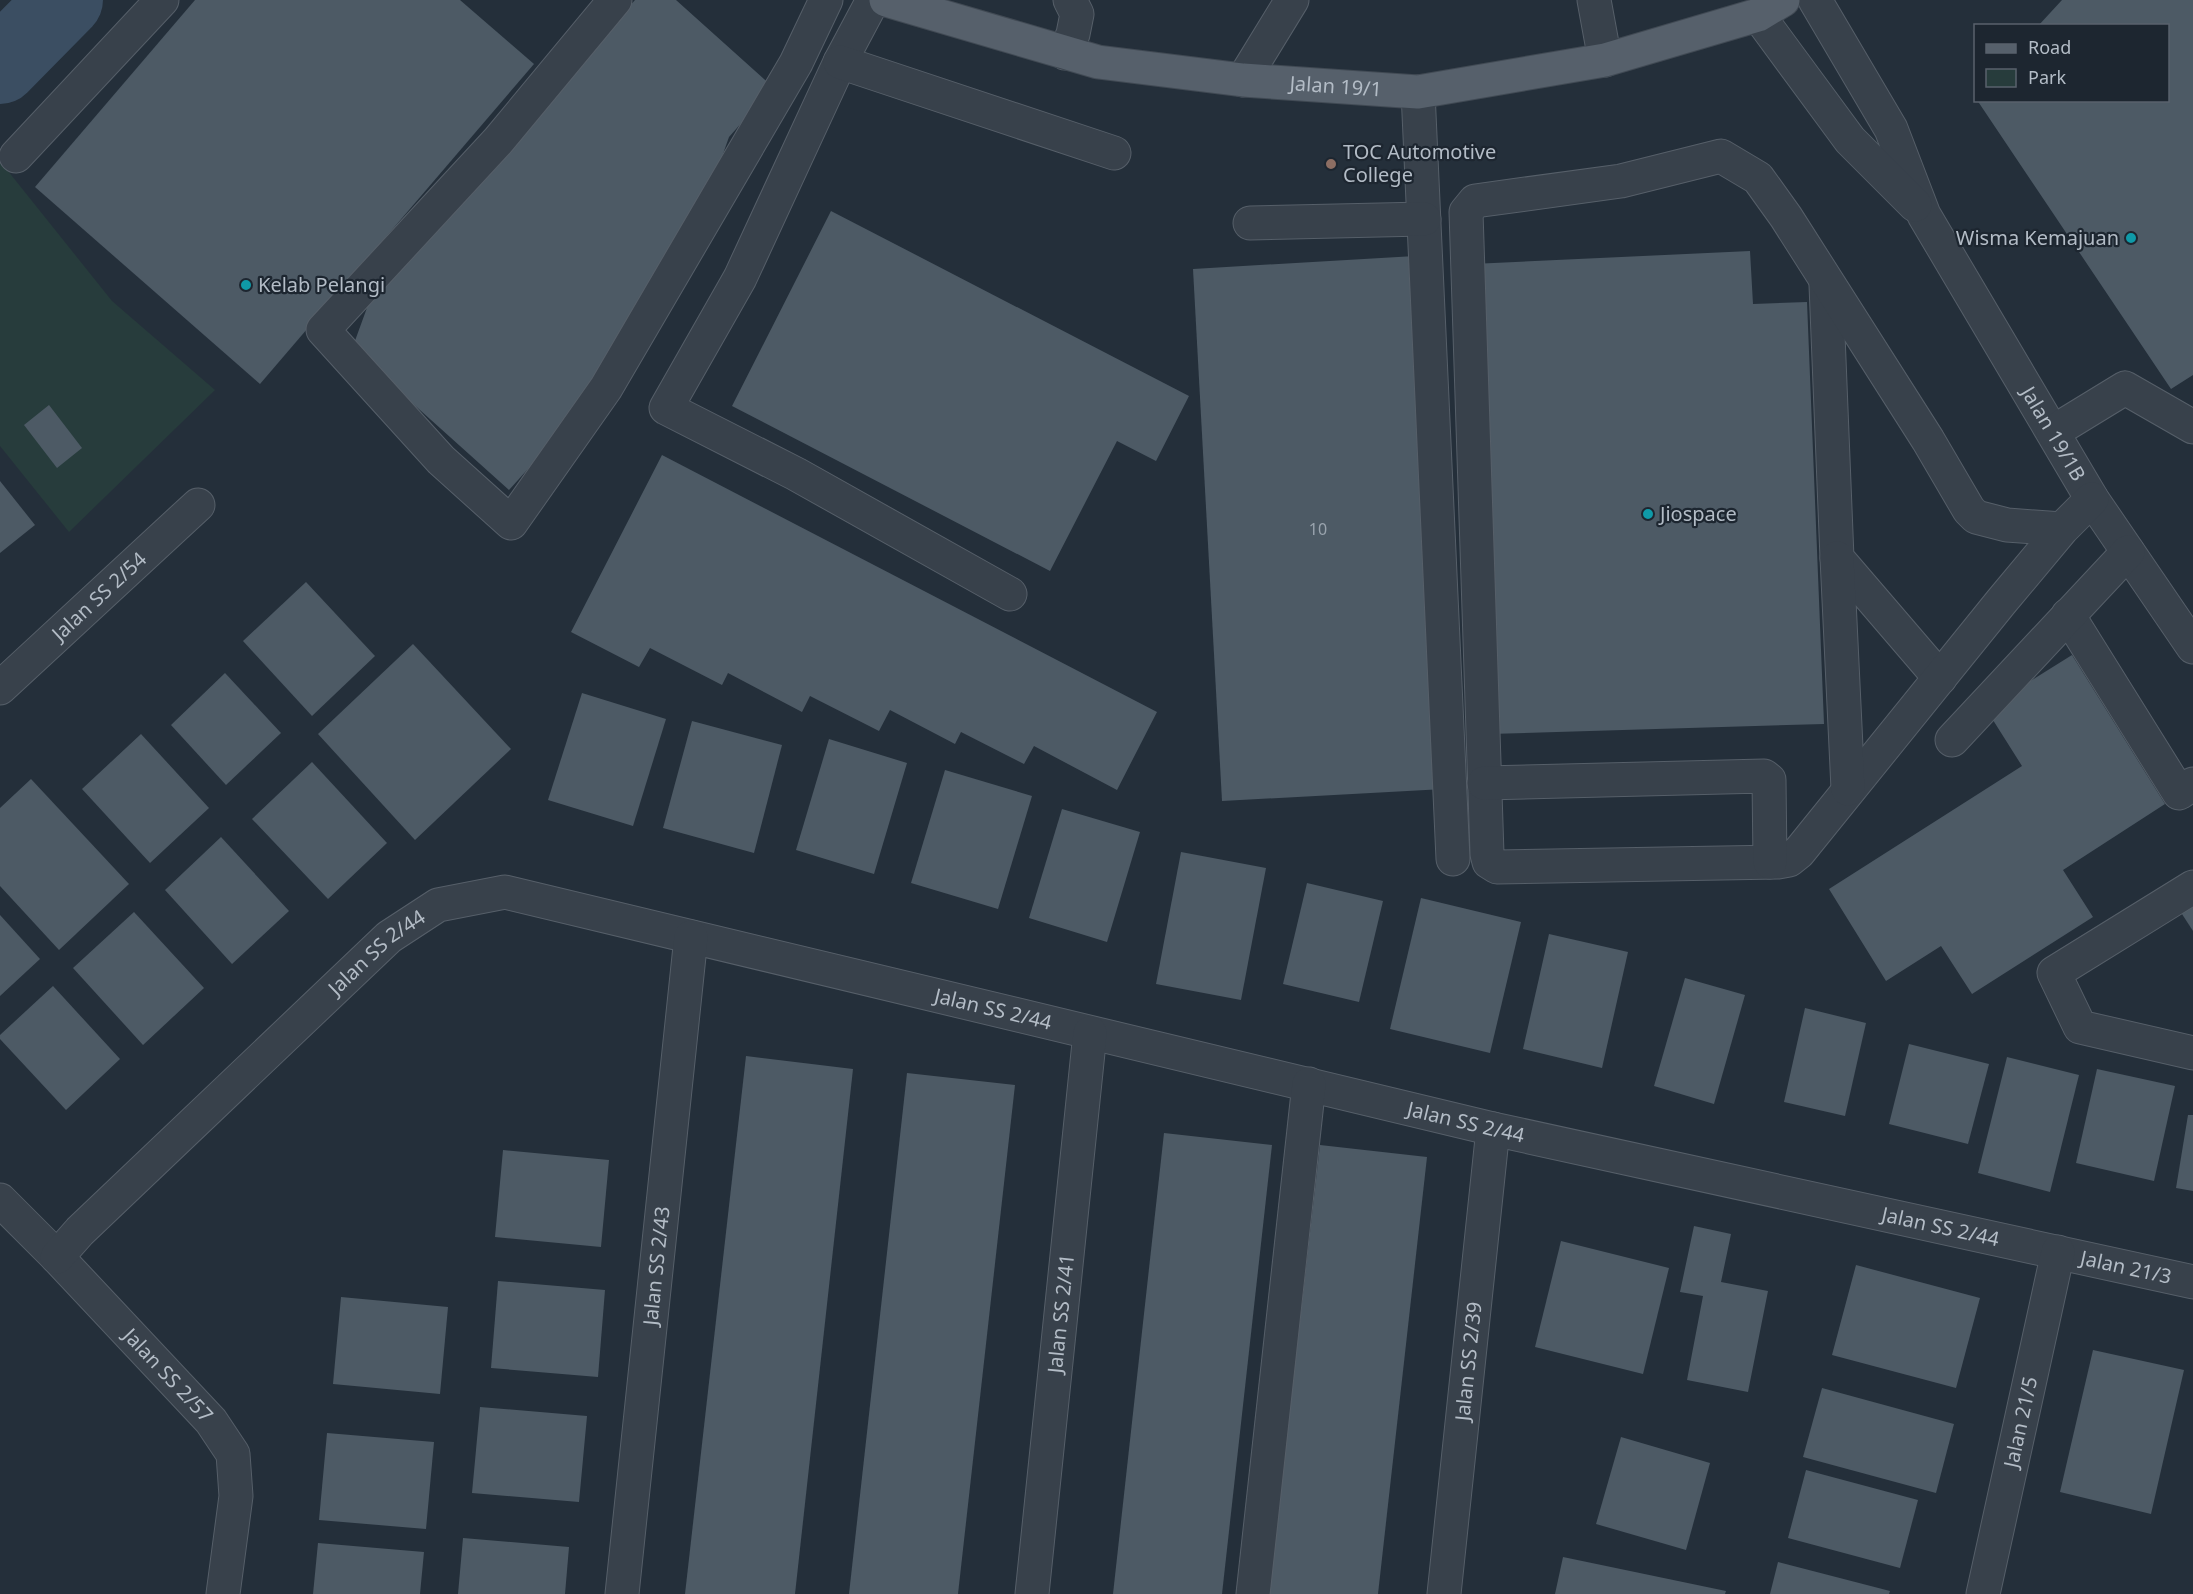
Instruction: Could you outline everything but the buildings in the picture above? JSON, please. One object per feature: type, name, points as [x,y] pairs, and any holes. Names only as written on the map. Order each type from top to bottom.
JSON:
[{"type":"main road","name":"Jalan 19/1","points":[[886,0],[1098,62],[1243,80],[1418,92],[1605,60],[1770,7]]},
{"type":"street","points":[[16,156],[162,0]]},
{"type":"street","points":[[615,0],[498,141],[323,330],[441,460],[511,523],[606,388],[796,63],[826,0]]},
{"type":"street","points":[[873,0],[840,62],[740,278],[666,408],[796,474],[1010,594]]},
{"type":"street","points":[[1065,53],[1073,34],[1077,14],[1070,0]]},
{"type":"street","points":[[1243,80],[1292,0]]},
{"type":"street","points":[[1594,0],[1605,60]]},
{"type":"street","name":"Jalan 19/1B","points":[[1815,0],[1890,129],[1924,215],[2092,499],[2193,647]]},
{"type":"street","name":"Jalan 19/1B","points":[[1770,7],[1850,140],[1924,215]]},
{"type":"street","points":[[840,62],[1114,153]]},
{"type":"street","points":[[1418,92],[1453,859]]},
{"type":"street","points":[[2062,529],[2007,525],[1976,518],[1786,217],[1758,178],[1721,156],[1621,181],[1475,201],[1466,212],[1486,854],[1489,862],[1497,867],[1789,860],[1799,852],[2062,529],[2092,499]]},
{"type":"street","points":[[1250,223],[1424,219]]},
{"type":"street","points":[[1826,283],[1848,789]]},
{"type":"street","points":[[2053,432],[2125,388],[2193,427]]},
{"type":"street","name":"Jalan SS 2/54","points":[[0,688],[198,506]]},
{"type":"street","points":[[1952,740],[2128,552]]},
{"type":"street","points":[[1837,558],[1940,678]]},
{"type":"street","points":[[2068,615],[2179,793],[2193,784]]},
{"type":"street","points":[[1484,783],[1764,776],[1769,780],[1770,862]]},
{"type":"street","points":[[2193,887],[2054,974],[2080,1027],[2193,1053]]},
{"type":"street","name":"Jalan SS 2/44","points":[[57,1257],[80,1232],[389,937],[438,905],[505,892],[1493,1129],[2058,1252]]},
{"type":"street","name":"Jalan SS 2/43","points":[[622,1594],[691,937]]},
{"type":"street","name":"Jalan SS 2/41","points":[[1032,1594],[1090,1033]]},
{"type":"street","points":[[1253,1594],[1309,1084]]},
{"type":"street","name":"Jalan SS 2/39","points":[[1444,1594],[1493,1129]]},
{"type":"street","name":"Jalan SS 2/57","points":[[0,1200],[57,1257],[211,1421],[234,1454],[236,1496],[223,1594]]},
{"type":"street","name":"Jalan 21/3","points":[[2058,1252],[2193,1282]]},
{"type":"street","name":"Jalan 21/5","points":[[1983,1594],[2058,1252]]},
{"type":"green space","points":[[0,161],[112,301],[215,390],[69,532],[0,446]]},
{"type":"waterway","points":[[0,66],[65,0]]},
{"type":"place","name":"TOC Automotive College","points":[[1331,164]]},
{"type":"place","name":"Wisma Kemajuan","points":[[2131,238]]},
{"type":"place","name":"Kelab Pelangi","points":[[246,285]]},
{"type":"place","name":"Jiospace","points":[[1648,514]]}]
